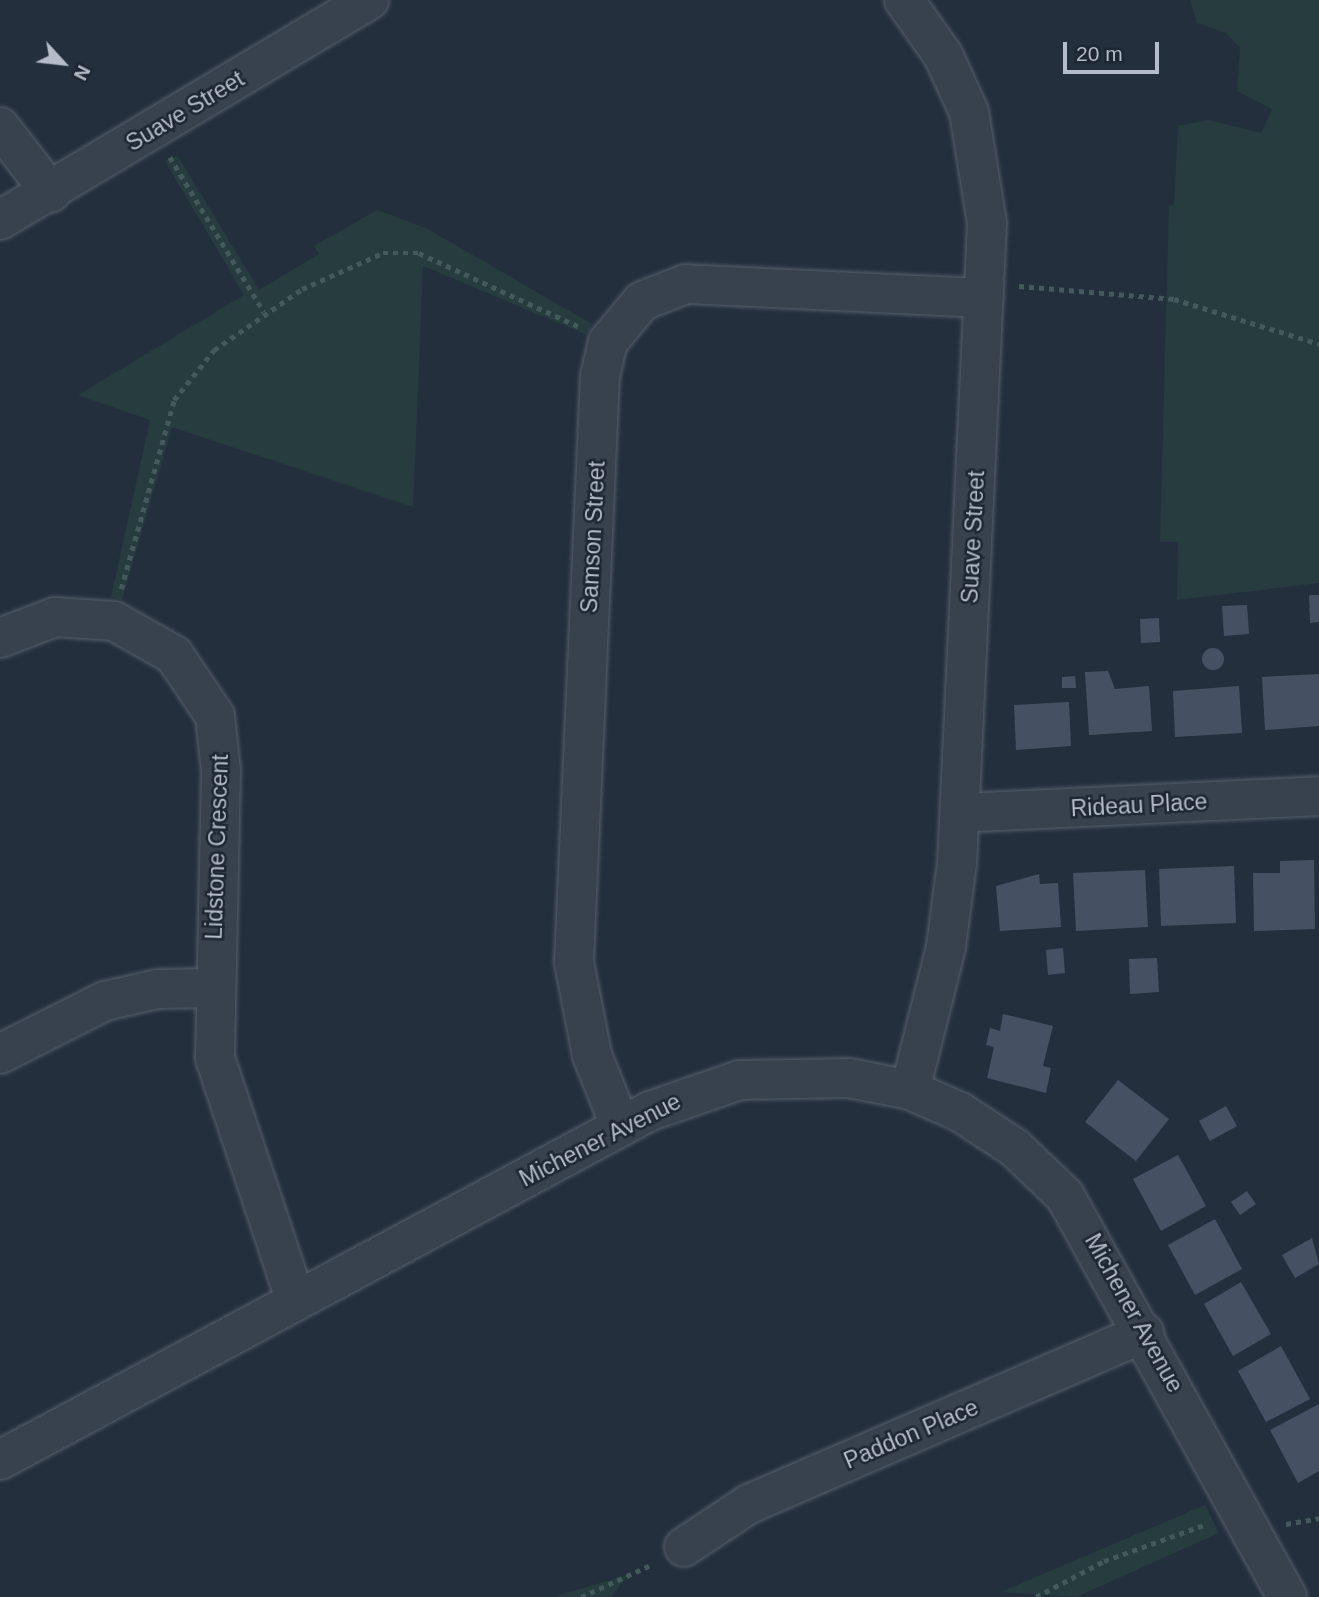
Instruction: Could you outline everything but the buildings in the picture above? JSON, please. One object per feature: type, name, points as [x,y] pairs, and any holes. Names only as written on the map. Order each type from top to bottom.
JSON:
[{"type":"street","name":"Suave Street","points":[[0,220],[51,193],[369,0]]},
{"type":"street","name":"Suave Street","points":[[904,0],[943,55],[978,139],[986,194],[960,813],[946,947],[910,1090]]},
{"type":"street","points":[[0,127],[51,193]]},
{"type":"street","name":"Samson Street","points":[[620,1125],[588,1043],[575,962],[600,376],[608,342],[642,301],[686,284],[984,291]]},
{"type":"street","name":"Lidstone Crescent","points":[[0,638],[55,617],[114,621],[174,655],[215,716],[221,771],[212,988],[220,1081],[296,1301]]},
{"type":"street","name":"Rideau Place","points":[[960,813],[1319,796]]},
{"type":"street","points":[[0,1054],[114,998],[212,988]]},
{"type":"street","name":"Michener Avenue","points":[[0,1460],[620,1125],[693,1094],[766,1077],[820,1075],[910,1090],[985,1127],[1048,1177],[1079,1214],[1287,1597]]},
{"type":"street","name":"Paddon Place","points":[[684,1547],[749,1504],[1145,1333]]},
{"type":"path","points":[[169,156],[264,312]]},
{"type":"path","points":[[114,621],[169,409],[214,350],[264,312],[367,259],[410,251],[471,274],[608,342]]},
{"type":"path","points":[[984,291],[1174,299],[1319,344]]},
{"type":"path","points":[[1276,1529],[1319,1518]]},
{"type":"path","points":[[1036,1597],[1104,1562],[1218,1520]]},
{"type":"path","points":[[581,1597],[684,1547]]},
{"type":"green space","points":[[1190,0],[1319,0],[1319,583],[1177,600],[1178,542],[1160,542],[1169,206],[1174,205],[1178,126],[1209,120],[1261,133],[1272,109],[1237,91],[1240,48],[1226,33],[1197,23]]},
{"type":"green space","points":[[178,156],[259,290],[319,254],[314,246],[377,210],[426,228],[592,324],[587,335],[423,266],[413,507],[172,427],[122,600],[111,597],[150,420],[78,395],[244,295],[165,161]]},
{"type":"green space","points":[[1205,1505],[1219,1533],[1076,1597],[1001,1592]]},
{"type":"green space","points":[[628,1575],[611,1597],[555,1597],[562,1594]]}]
